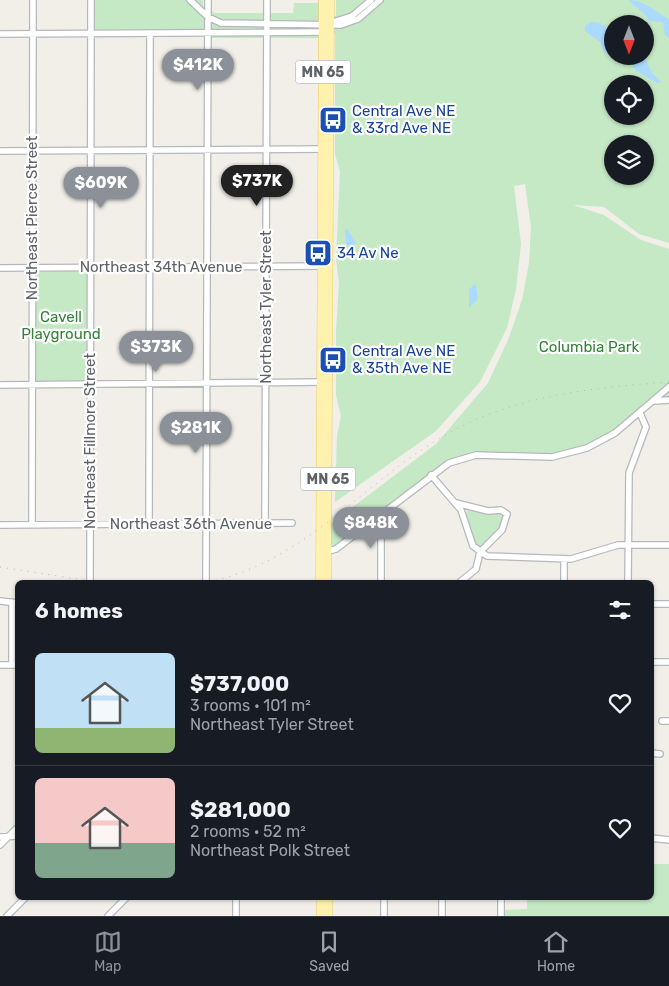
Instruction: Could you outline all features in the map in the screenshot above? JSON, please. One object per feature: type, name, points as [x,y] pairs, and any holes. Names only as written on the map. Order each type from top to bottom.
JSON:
[{"type":"main road","name":"MN 65","points":[[323,0],[327,27]]},
{"type":"main road","name":"MN 65","points":[[327,580],[324,552],[326,149],[327,27],[330,0]]},
{"type":"main road","name":"MN 65","points":[[325,382],[323,266],[326,149]]},
{"type":"main road","name":"MN 65","points":[[320,580],[324,552]]},
{"type":"main road","points":[[320,900],[321,916]]},
{"type":"main road","points":[[328,900],[328,916]]},
{"type":"street","name":"Northeast Pierce Street","points":[[32,0],[32,526]]},
{"type":"street","name":"Northeast Fillmore Street","points":[[90,580],[91,0]]},
{"type":"street","points":[[190,0],[208,16],[230,24],[327,27],[344,20],[371,0]]},
{"type":"street","points":[[206,580],[208,0]]},
{"type":"street","name":"Northeast Tyler Street","points":[[265,523],[267,0]]},
{"type":"street","points":[[0,34],[267,33],[352,23],[380,0]]},
{"type":"street","points":[[149,524],[150,33]]},
{"type":"street","points":[[0,151],[326,149]]},
{"type":"street","name":"Northeast 34th Avenue","points":[[0,268],[323,266]]},
{"type":"street","points":[[0,385],[325,382]]},
{"type":"street","points":[[324,552],[336,549],[442,467],[467,456],[488,455],[542,458],[572,453],[602,442],[640,414],[669,387]]},
{"type":"street","points":[[654,401],[669,400]]},
{"type":"street","points":[[628,580],[629,473],[646,427],[640,414]]},
{"type":"street","points":[[431,475],[456,503],[466,519],[471,540],[480,552],[487,556],[517,559],[564,559],[579,558],[610,547],[669,545]]},
{"type":"street","points":[[456,503],[488,511],[501,510],[507,514],[502,530],[480,552],[476,569],[462,580]]},
{"type":"street","points":[[381,515],[381,580]]},
{"type":"street","name":"Northeast 36th Avenue","points":[[0,525],[292,523]]},
{"type":"street","points":[[564,559],[564,580]]},
{"type":"street","points":[[0,601],[15,602],[15,665],[0,665]]},
{"type":"street","points":[[654,604],[669,604]]},
{"type":"street","points":[[654,662],[669,662]]},
{"type":"street","points":[[662,721],[669,721]]},
{"type":"street","points":[[654,753],[660,754]]},
{"type":"street","points":[[0,845],[15,830]]},
{"type":"street","points":[[0,837],[15,836]]},
{"type":"street","points":[[654,838],[669,838]]},
{"type":"street","points":[[7,916],[23,900]]},
{"type":"street","points":[[108,916],[124,900]]},
{"type":"street","points":[[236,900],[236,916]]},
{"type":"street","points":[[384,900],[384,916]]},
{"type":"street","points":[[442,900],[442,916]]},
{"type":"street","points":[[501,900],[501,916]]},
{"type":"green space","name":"Columbia Park","points":[[93,0],[203,0],[203,6],[214,13],[293,13],[294,3],[320,3],[320,15],[336,16],[336,0],[669,0],[669,243],[639,234],[604,207],[573,205],[604,215],[641,240],[669,249],[669,398],[649,401],[617,429],[585,447],[557,454],[531,456],[474,453],[452,459],[347,539],[335,547],[330,544],[329,525],[436,444],[488,383],[508,340],[522,300],[529,263],[531,227],[525,184],[514,186],[521,244],[516,289],[507,328],[480,382],[436,431],[335,502],[337,436],[341,416],[336,395],[336,332],[339,283],[336,259],[340,172],[335,154],[335,34],[320,38],[204,38],[205,29],[94,30]]},
{"type":"green space","name":"Cavell Playground","points":[[85,270],[87,272],[87,381],[35,382],[35,272]]},
{"type":"green space","points":[[468,510],[503,514],[505,517],[502,527],[481,547],[477,547],[474,543],[466,513]]},
{"type":"green space","points":[[654,864],[669,864],[669,916],[504,916],[504,910],[527,909],[527,900],[654,900]]},
{"type":"water","points":[[629,0],[645,4],[669,19],[669,38],[665,35],[663,22],[654,21],[654,15],[645,15]]},
{"type":"water","points":[[591,22],[604,26],[604,51],[600,42],[585,31],[585,26]]},
{"type":"water","points":[[632,65],[648,65],[654,75],[643,75],[636,71]]},
{"type":"water","points":[[654,75],[661,82],[654,81]]},
{"type":"water","points":[[345,229],[348,230],[356,244],[352,252],[347,251]]},
{"type":"water","points":[[474,284],[476,285],[478,299],[469,308],[469,290]]},
{"type":"railway","points":[[216,580],[243,572],[274,558],[329,521],[408,459],[464,425],[492,413],[549,397],[609,387],[669,382]]},
{"type":"railway","points":[[0,567],[84,580]]},
{"type":"place","name":"Central Ave NE & 33rd Ave NE","points":[[333,120]]},
{"type":"place","name":"34 Av Ne","points":[[318,253]]},
{"type":"place","name":"Central Ave NE & 35th Ave NE","points":[[333,360]]}]
